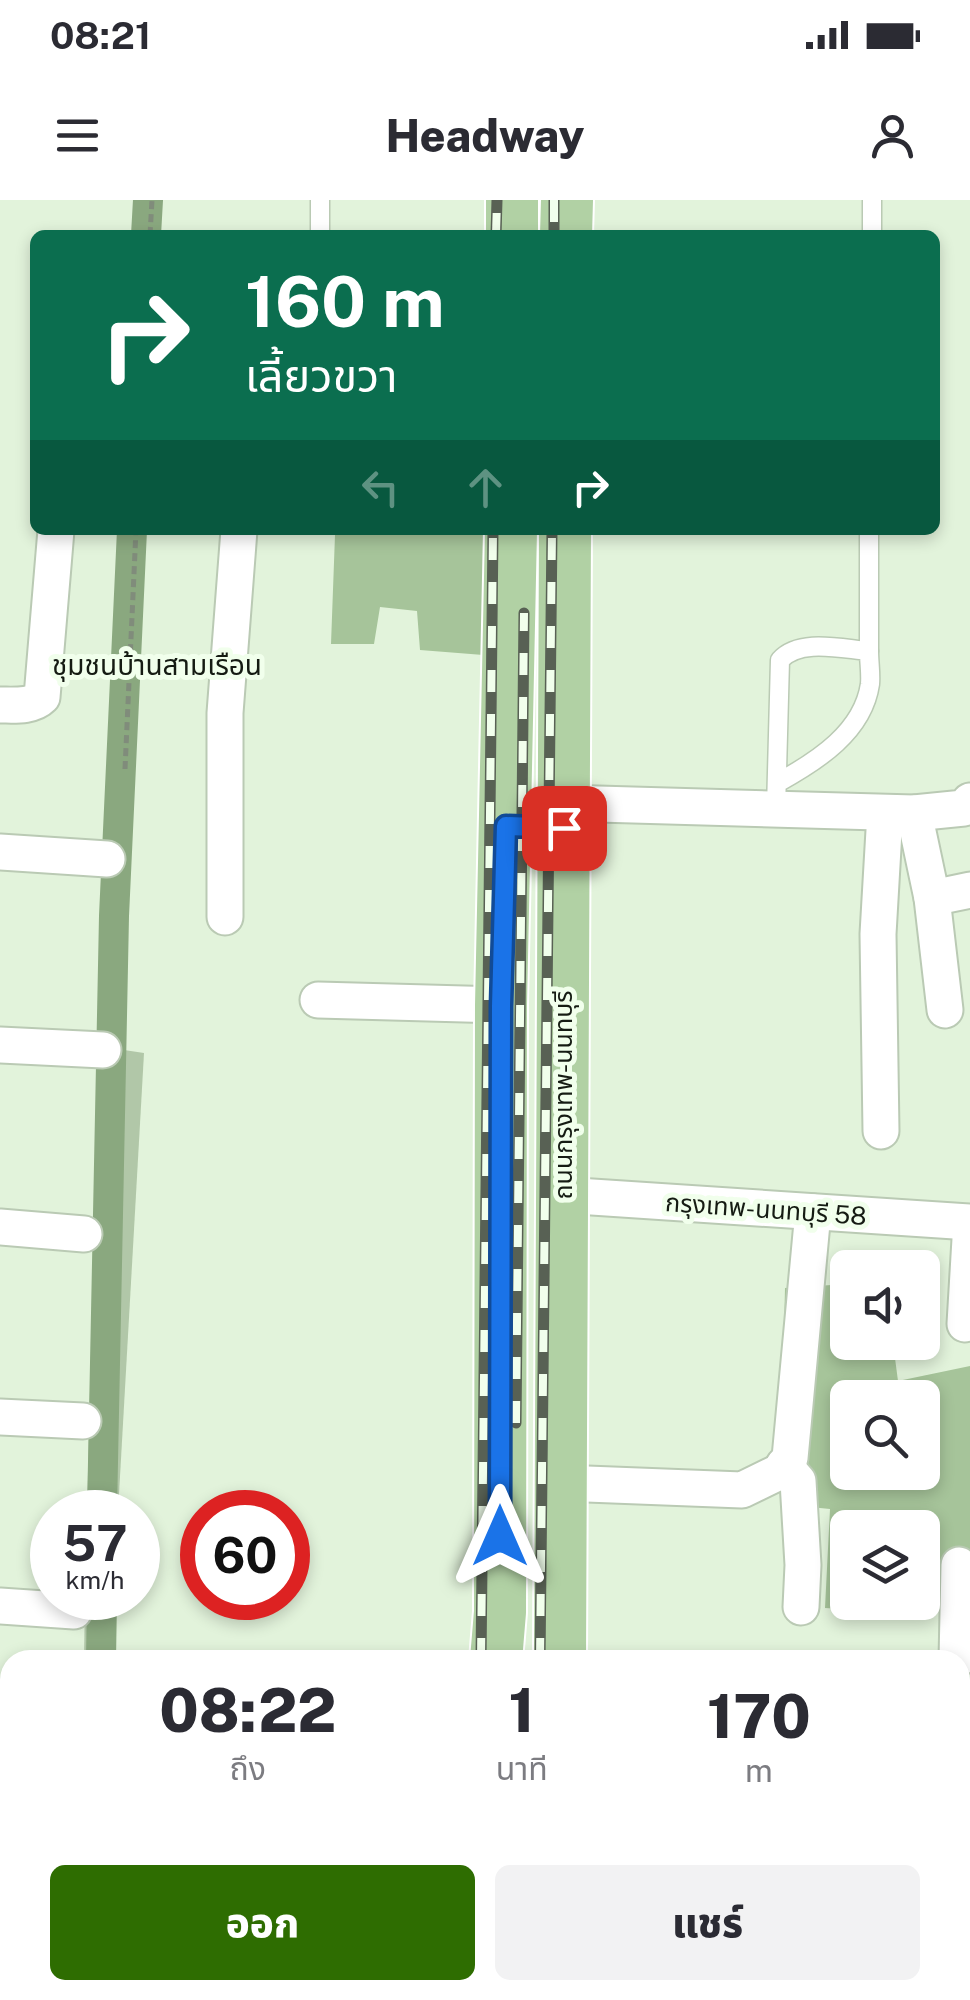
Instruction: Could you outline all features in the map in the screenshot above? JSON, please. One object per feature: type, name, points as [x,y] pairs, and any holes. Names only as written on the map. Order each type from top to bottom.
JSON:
[{"type":"main road","points":[[512,200],[512,230]]},
{"type":"main road","points":[[566,230],[567,200]]},
{"type":"main road","points":[[497,1650],[501,1006],[511,535]]},
{"type":"main road","name":"ถนนกรุงเทพ-นนทบุรี","points":[[560,1650],[564,535]]},
{"type":"main road","points":[[506,826],[563,816]]},
{"type":"street","points":[[0,704],[20,705],[38,701],[42,696],[56,535]]},
{"type":"street","points":[[225,917],[226,713],[239,535]]},
{"type":"street","points":[[563,816],[777,795],[899,813],[964,808],[970,801]]},
{"type":"street","points":[[899,813],[932,898],[945,1010]]},
{"type":"street","points":[[882,1131],[878,934],[899,813]]},
{"type":"street","points":[[0,852],[106,860]]},
{"type":"street","points":[[932,898],[970,890]]},
{"type":"street","points":[[318,1000],[501,1006]]},
{"type":"street","points":[[0,1045],[102,1050]]},
{"type":"street","name":"กรุงเทพ-นนทบุรี 58","points":[[562,1195],[970,1222]]},
{"type":"street","points":[[560,1483],[742,1490],[778,1472],[790,1458],[813,1212]]},
{"type":"street","points":[[0,1227],[84,1234]]},
{"type":"street","points":[[965,1324],[970,1238]]},
{"type":"street","points":[[0,1418],[83,1421]]},
{"type":"street","points":[[784,1465],[798,1481],[801,1607]]},
{"type":"street","points":[[957,1650],[960,1564]]},
{"type":"street","points":[[0,1606],[30,1608]]},
{"type":"lane","points":[[320,200],[320,230]]},
{"type":"lane","points":[[872,200],[872,230]]},
{"type":"lane","points":[[777,795],[837,744],[856,717],[870,685],[870,535]]},
{"type":"lane","points":[[777,795],[780,660],[802,647],[868,651]]},
{"type":"path","points":[[150,230],[152,200]]},
{"type":"path","points":[[125,769],[136,535]]},
{"type":"green space","points":[[335,535],[501,535],[496,656],[420,650],[417,611],[380,607],[374,644],[331,644]]},
{"type":"green space","points":[[124,1050],[144,1053],[119,1490],[88,1490],[98,1070]]},
{"type":"green space","points":[[830,1285],[830,1360],[895,1360],[898,1380],[830,1380],[830,1490],[940,1490],[940,1380],[903,1380],[970,1366],[970,1562],[940,1560],[940,1510],[830,1510],[830,1608],[825,1608],[830,1509],[780,1504],[785,1288]]},
{"type":"green space","points":[[85,1620],[116,1620],[115,1650],[84,1650]]},
{"type":"waterway","points":[[146,230],[148,200]]},
{"type":"waterway","points":[[102,1490],[114,916],[132,535]]},
{"type":"waterway","points":[[101,1650],[102,1620]]},
{"type":"railway","points":[[496,230],[497,200]]},
{"type":"railway","points":[[554,200],[554,230]]},
{"type":"railway","points":[[481,1650],[493,535]]},
{"type":"railway","points":[[540,1650],[552,535]]},
{"type":"railway","points":[[516,1423],[524,613]]},
{"type":"district","name":"ชุมชนบ้านสามเรือน","points":[[157,664]]},
{"type":"route","points":[[500,1536],[501,1006],[506,826],[564,828]]}]
